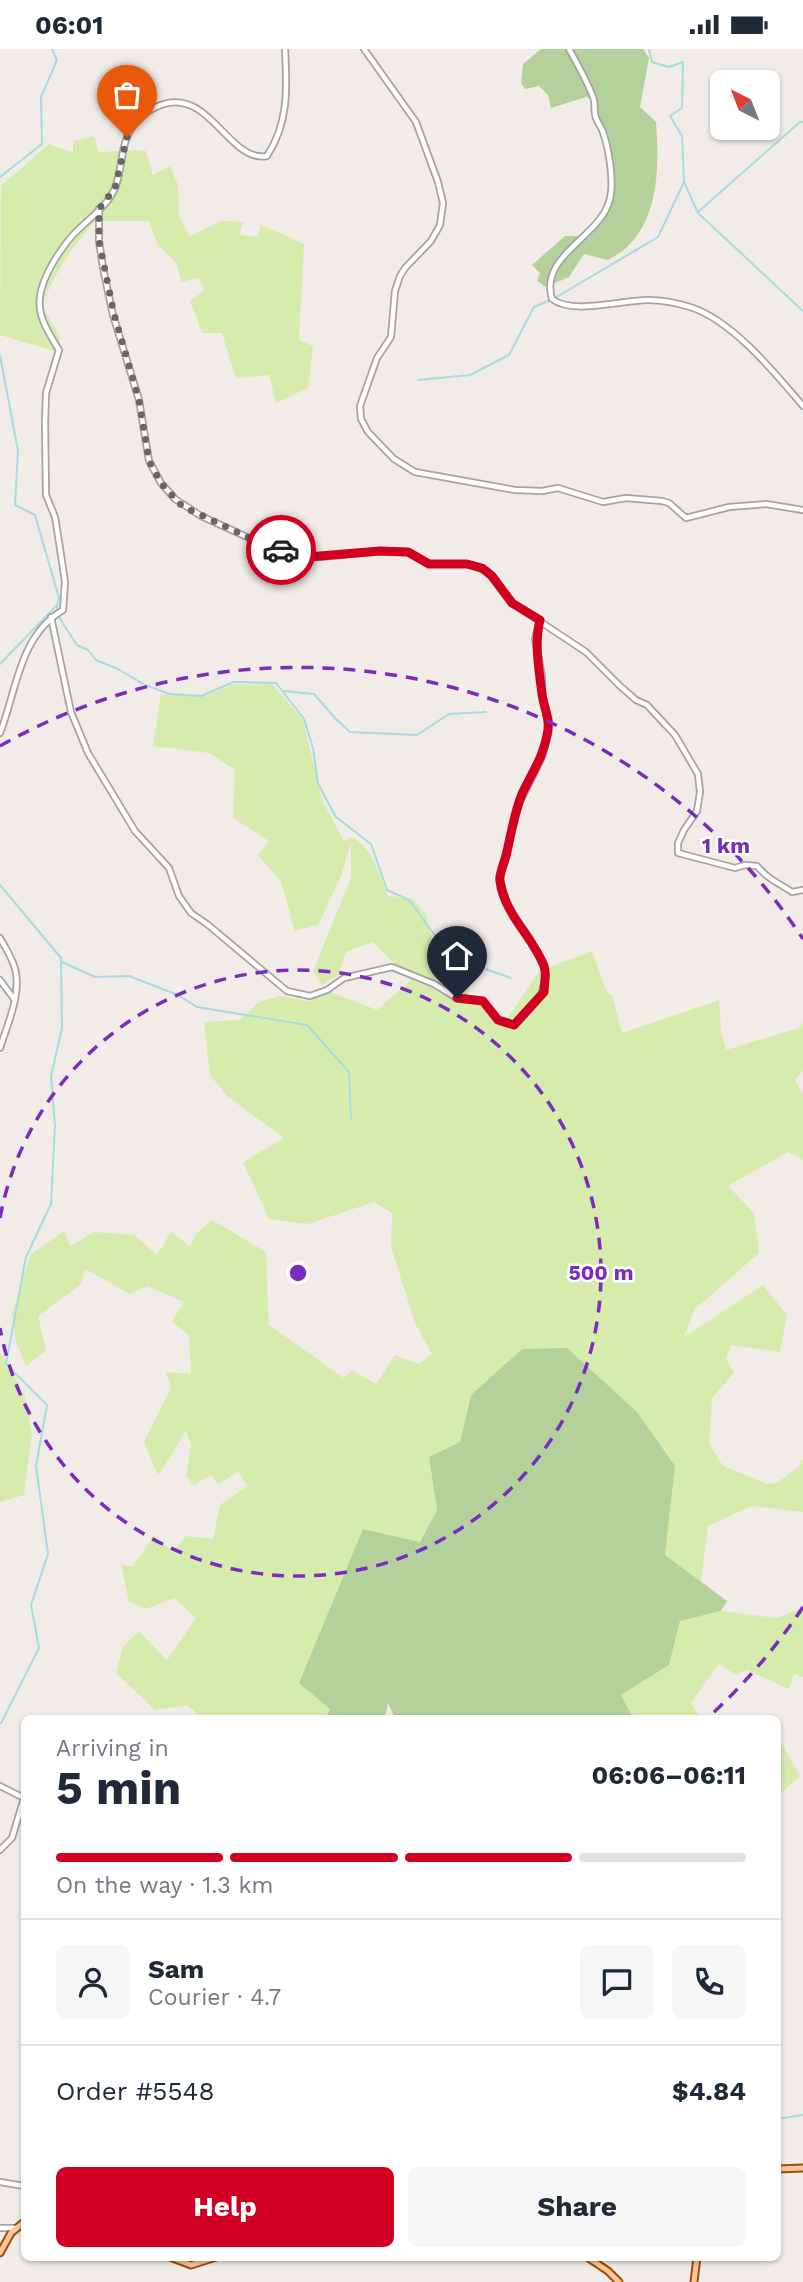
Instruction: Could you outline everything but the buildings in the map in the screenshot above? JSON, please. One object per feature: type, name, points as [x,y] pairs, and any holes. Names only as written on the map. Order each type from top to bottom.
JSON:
[{"type":"main road","points":[[781,2169],[803,2168]]},
{"type":"main road","points":[[0,2253],[8,2237],[21,2224]]},
{"type":"main road","points":[[180,2261],[191,2265],[204,2261]]},
{"type":"main road","points":[[594,2261],[619,2282]]},
{"type":"main road","points":[[694,2282],[697,2261]]},
{"type":"street","points":[[0,733],[19,669],[32,640],[52,616],[63,610],[65,582],[59,541],[55,517],[46,495],[44,423],[46,393],[59,350],[39,313],[40,296],[50,270],[73,235],[115,188],[127,137],[132,127],[148,112],[166,104],[186,104],[215,123],[244,151],[255,156],[267,156],[281,130],[285,115],[285,49]]},
{"type":"street","points":[[364,49],[416,122],[442,195],[440,225],[426,248],[400,276],[391,337],[377,358],[360,406],[359,414],[364,425],[394,459],[403,467],[425,475],[515,490],[542,491],[558,488],[596,501],[626,498],[663,501],[686,518],[729,507],[766,504],[803,510]]},
{"type":"street","points":[[569,49],[594,100],[594,115],[603,132],[610,165],[611,191],[604,212],[566,253],[556,268],[550,285],[552,299],[558,304],[596,305],[649,300],[701,311],[731,331],[803,406]]},
{"type":"street","points":[[99,209],[99,241],[103,268],[139,400],[149,461],[174,499],[201,516],[271,548],[298,555],[321,557],[380,551],[408,552],[429,564],[467,564],[482,568],[492,576],[512,603],[586,652],[636,700],[647,705],[685,749],[698,774],[700,792],[697,811],[678,843],[678,853],[735,868],[757,866],[767,878],[781,883],[792,892],[803,890]]},
{"type":"street","points":[[52,616],[71,712],[88,753],[135,831],[169,868],[179,896],[191,913],[207,923],[287,991],[310,996],[321,993],[344,978],[392,967],[434,984],[457,998],[483,1001],[498,1020],[514,1025],[541,996],[546,975],[529,937],[507,903],[499,879],[519,804],[542,757],[548,734],[549,721],[542,695],[542,676],[535,639],[540,620]]},
{"type":"street","points":[[0,938],[16,972],[14,999],[0,1048]]},
{"type":"street","points":[[0,981],[14,999]]},
{"type":"street","points":[[0,1786],[21,1796]]},
{"type":"street","points":[[0,1850],[12,1838],[21,1808]]},
{"type":"street","points":[[0,2182],[21,2186]]},
{"type":"street","points":[[0,2228],[16,2228]]},
{"type":"green space","points":[[541,49],[643,49],[649,58],[640,107],[656,122],[657,155],[651,205],[637,235],[624,250],[608,260],[584,254],[569,277],[546,287],[537,281],[540,273],[532,265],[565,236],[587,236],[610,200],[609,162],[593,100],[586,97],[551,108],[548,95],[539,86],[525,89],[521,83],[523,64]]},
{"type":"green space","points":[[94,136],[99,152],[145,150],[153,175],[170,166],[178,185],[179,217],[190,236],[221,221],[243,222],[240,235],[258,237],[260,224],[304,244],[299,340],[313,346],[308,388],[276,403],[269,375],[236,378],[222,333],[202,333],[190,301],[204,291],[199,278],[181,282],[177,264],[158,245],[149,221],[95,221],[64,262],[42,307],[59,334],[61,353],[0,335],[1,186],[49,144],[73,152],[73,141]]},
{"type":"green space","points":[[272,684],[303,720],[322,800],[344,841],[351,837],[365,847],[388,896],[412,899],[426,915],[432,941],[471,957],[467,1004],[483,1006],[504,1024],[539,971],[592,951],[607,993],[612,995],[622,1033],[719,1000],[721,1031],[726,1050],[799,1028],[803,1023],[803,1071],[795,1080],[803,1094],[803,1160],[788,1152],[728,1186],[754,1213],[759,1253],[695,1309],[684,1337],[763,1285],[787,1315],[780,1352],[731,1345],[726,1358],[734,1373],[712,1398],[709,1444],[723,1466],[767,1484],[777,1483],[799,1466],[803,1459],[803,1512],[752,1506],[708,1526],[701,1582],[665,1555],[675,1466],[471,1395],[460,1443],[429,1457],[437,1510],[420,1542],[363,1529],[328,1715],[198,1715],[188,1705],[155,1710],[116,1673],[123,1647],[139,1631],[167,1660],[196,1618],[174,1598],[146,1609],[129,1602],[121,1564],[133,1567],[154,1535],[173,1552],[186,1536],[213,1539],[220,1505],[248,1486],[238,1472],[218,1484],[211,1475],[194,1485],[186,1476],[191,1445],[186,1431],[158,1476],[144,1442],[171,1388],[166,1372],[191,1374],[189,1336],[172,1321],[184,1302],[147,1286],[130,1294],[85,1269],[80,1285],[38,1316],[46,1350],[26,1366],[16,1342],[12,1313],[31,1254],[64,1231],[70,1246],[94,1232],[134,1235],[157,1255],[171,1232],[190,1246],[196,1234],[212,1220],[266,1252],[269,1325],[344,1378],[352,1370],[376,1384],[395,1355],[419,1364],[432,1354],[416,1325],[391,1248],[392,1213],[374,1202],[308,1224],[269,1219],[243,1162],[284,1138],[228,1097],[210,1075],[204,1022],[240,1020],[259,1002],[279,996],[308,1001],[331,992],[377,1010],[411,980],[373,942],[346,952],[338,975],[322,985],[313,971],[351,878],[351,841],[342,874],[318,925],[295,931],[281,882],[258,855],[269,841],[233,818],[235,770],[209,753],[153,746],[161,694],[205,696],[232,685]]},
{"type":"green space","points":[[567,1348],[637,1412],[675,1466],[665,1555],[727,1601],[721,1611],[680,1621],[669,1665],[621,1695],[631,1715],[394,1715],[388,1703],[386,1715],[327,1715],[330,1709],[299,1683],[363,1529],[420,1542],[437,1510],[429,1457],[460,1442],[471,1395],[522,1349]]},
{"type":"green space","points":[[0,1351],[24,1393],[32,1434],[24,1495],[0,1502]]},
{"type":"green space","points":[[803,1608],[803,1677],[794,1674],[789,1689],[747,1670],[736,1675],[719,1664],[691,1703],[698,1715],[631,1715],[621,1695],[669,1665],[680,1621],[721,1611],[777,1618]]},
{"type":"green space","points":[[781,1742],[800,1776],[781,1793]]},
{"type":"waterway","points":[[0,177],[42,144],[41,97],[57,60],[52,49]]},
{"type":"waterway","points":[[649,49],[652,62],[669,67],[683,62],[682,108],[670,116],[682,136],[684,182],[698,213],[803,311]]},
{"type":"waterway","points":[[698,212],[803,122]]},
{"type":"waterway","points":[[555,298],[658,237],[684,182]]},
{"type":"waterway","points":[[418,380],[470,375],[509,355],[534,307],[550,300]]},
{"type":"waterway","points":[[0,355],[18,451],[15,505],[35,515],[59,598],[57,605],[0,664]]},
{"type":"waterway","points":[[57,605],[60,619],[77,645],[88,650],[96,660],[145,685],[170,694],[201,696],[234,682],[276,683],[304,719],[313,748],[318,784],[336,817],[371,844],[387,890],[409,900],[439,941],[469,949],[485,969],[511,978]]},
{"type":"waterway","points":[[284,691],[314,694],[350,732],[417,735],[449,714],[486,712]]},
{"type":"waterway","points":[[0,885],[61,958],[62,1028],[51,1076],[55,1126],[51,1204],[26,1257],[6,1364],[47,1405],[36,1466],[48,1554],[31,1605],[39,1648],[1,1723]]},
{"type":"waterway","points":[[62,962],[95,977],[129,976],[178,995],[197,1007],[307,1025],[349,1072],[351,1119]]},
{"type":"waterway","points":[[781,2118],[803,2115]]},
{"type":"way so far","points":[[127,137],[115,188],[99,209],[99,241],[114,314],[143,417],[149,461],[161,483],[182,506],[271,548],[281,550]]},
{"type":"route","points":[[281,550],[308,557],[380,551],[408,552],[429,564],[467,564],[482,568],[492,576],[512,603],[540,620],[535,639],[542,676],[542,695],[549,721],[548,734],[542,757],[523,791],[499,879],[507,903],[543,964],[546,975],[543,981],[544,992],[514,1025],[498,1020],[483,1001],[457,998]]}]
